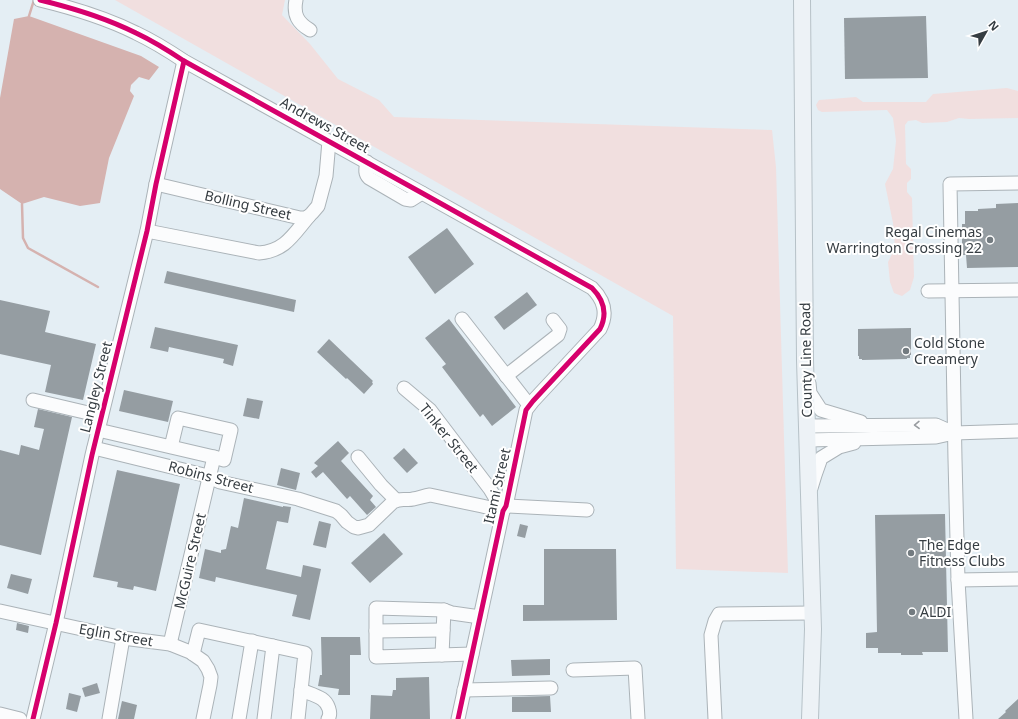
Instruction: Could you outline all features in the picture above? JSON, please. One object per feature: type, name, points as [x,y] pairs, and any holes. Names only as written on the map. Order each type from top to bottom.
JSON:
[{"type":"main road","name":"County Line Road","points":[[802,0],[805,360],[813,629],[810,719]]},
{"type":"street","name":"Andrews Street","points":[[40,0],[66,6],[105,19],[137,33],[184,61],[592,288]]},
{"type":"street","points":[[296,0],[294,7],[296,17],[303,26],[310,30]]},
{"type":"street","name":"Langley Street","points":[[33,719],[56,623],[101,416],[147,231],[156,184],[184,61]]},
{"type":"street","name":"Bolling Street","points":[[156,184],[305,218],[318,206],[326,176],[329,142]]},
{"type":"street","points":[[966,719],[958,580],[950,184],[1018,183]]},
{"type":"street","points":[[147,231],[264,253],[274,251],[286,243],[308,216]]},
{"type":"street","name":"Itami Street","points":[[458,719],[526,410],[528,405],[600,329],[603,323],[604,307],[592,288]]},
{"type":"street","points":[[928,291],[1018,290]]},
{"type":"street","points":[[462,319],[528,405]]},
{"type":"street","points":[[506,376],[558,334],[560,330],[553,320]]},
{"type":"street","points":[[805,360],[810,393],[821,410],[874,432]]},
{"type":"street","name":"Tinker Street","points":[[404,388],[430,410],[505,509]]},
{"type":"street","points":[[33,400],[101,416]]},
{"type":"street","points":[[98,430],[224,460],[231,430],[178,418],[171,447]]},
{"type":"street","points":[[808,433],[874,432],[936,425],[954,433],[1018,431]]},
{"type":"street","points":[[809,498],[821,458],[874,432]]},
{"type":"street","name":"Robins Street","points":[[94,448],[204,475],[220,482],[298,499],[338,512],[354,527],[360,528],[369,525],[396,500]]},
{"type":"street","name":"McGuire Street","points":[[170,644],[214,457]]},
{"type":"street","points":[[358,457],[381,485],[396,500],[412,500],[430,495],[482,506],[505,509],[587,510]]},
{"type":"street","points":[[958,580],[1018,579]]},
{"type":"street","points":[[472,654],[376,657],[376,608],[444,610],[452,613],[480,617]]},
{"type":"street","points":[[442,655],[444,610]]},
{"type":"street","name":"Eglin Street","points":[[0,611],[123,638],[170,644],[192,654],[203,661],[211,677],[203,719]]},
{"type":"street","points":[[715,719],[711,636],[715,621],[719,614],[812,612]]},
{"type":"street","points":[[192,654],[199,630],[305,653],[298,719]]},
{"type":"street","points":[[376,631],[443,630]]},
{"type":"street","points":[[109,719],[123,638]]},
{"type":"street","points":[[239,719],[252,642]]},
{"type":"street","points":[[264,719],[273,646]]},
{"type":"street","points":[[573,670],[636,668],[638,719]]},
{"type":"street","points":[[464,690],[552,688]]},
{"type":"street","points":[[301,690],[322,699],[329,708],[328,719]]},
{"type":"street","points":[[0,714],[20,719]]},
{"type":"shaded area","points":[[115,0],[285,0],[282,15],[310,44],[338,79],[379,100],[394,117],[772,130],[776,167],[788,573],[676,569],[673,316]]},
{"type":"shaded area","points":[[29,16],[141,56],[159,67],[149,80],[139,77],[131,85],[130,91],[134,96],[109,158],[100,203],[80,206],[44,197],[22,204],[0,189],[0,98],[14,19]]},
{"type":"shaded area","points":[[1007,88],[1018,91],[1018,118],[959,118],[947,122],[922,123],[916,120],[908,121],[905,125],[906,164],[911,169],[911,179],[907,183],[907,192],[912,198],[914,277],[910,290],[902,296],[894,293],[890,282],[888,262],[895,248],[893,223],[885,184],[893,169],[896,141],[893,118],[887,110],[822,112],[818,110],[816,105],[819,100],[856,97],[863,102],[926,102],[933,94]]},
{"type":"building","points":[[926,16],[928,78],[845,79],[844,18]]},
{"type":"building","name":"Regal Cinemas Warrington Crossing 22","points":[[1018,203],[1018,267],[967,268],[966,255],[962,255],[962,224],[965,224],[965,211],[978,211],[978,209],[996,208],[996,204]]},
{"type":"building","points":[[447,228],[474,264],[435,294],[408,257]]},
{"type":"building","points":[[167,271],[296,300],[294,312],[164,283]]},
{"type":"building","points":[[527,292],[537,305],[504,330],[494,317]]},
{"type":"building","points":[[0,300],[50,311],[45,332],[96,344],[83,400],[45,392],[51,365],[0,354]]},
{"type":"building","points":[[449,319],[516,407],[492,426],[483,414],[480,417],[442,367],[446,364],[425,338]]},
{"type":"building","points":[[155,327],[238,345],[233,366],[223,363],[224,359],[169,347],[168,352],[150,348]]},
{"type":"building","points":[[911,328],[910,358],[859,359],[858,329]]},
{"type":"building","points":[[329,339],[373,381],[373,384],[364,394],[317,352]]},
{"type":"building","points":[[124,390],[173,401],[168,422],[119,411]]},
{"type":"building","points":[[247,398],[263,401],[259,419],[243,416]]},
{"type":"building","points":[[38,409],[72,417],[41,555],[0,545],[0,450],[19,455],[21,445],[39,450],[44,429],[34,427]]},
{"type":"building","points":[[338,441],[349,453],[341,461],[373,496],[370,500],[376,507],[367,515],[350,496],[347,499],[323,472],[316,478],[311,472],[318,466],[314,463]]},
{"type":"building","points":[[404,448],[418,463],[407,473],[393,458]]},
{"type":"building","points":[[281,468],[300,473],[296,490],[277,485]]},
{"type":"building","points":[[117,470],[180,484],[156,591],[134,586],[133,590],[117,587],[118,582],[93,577]]},
{"type":"building","points":[[244,498],[283,507],[291,507],[288,523],[277,521],[266,569],[301,577],[303,565],[321,569],[310,620],[292,616],[297,595],[216,577],[215,582],[199,578],[205,549],[221,553],[221,550],[226,549],[231,526],[238,528]]},
{"type":"building","points":[[945,514],[948,652],[922,652],[923,655],[901,655],[901,653],[878,653],[878,648],[866,648],[866,633],[877,632],[875,515]]},
{"type":"building","points":[[319,521],[331,524],[326,548],[313,545]]},
{"type":"building","points":[[520,524],[528,526],[525,538],[517,536]]},
{"type":"building","points":[[384,533],[403,554],[370,583],[351,563]]},
{"type":"building","points":[[544,549],[616,549],[617,620],[523,621],[523,605],[544,605]]},
{"type":"building","points":[[11,574],[32,579],[28,594],[7,588]]},
{"type":"building","points":[[17,623],[29,626],[28,633],[16,630]]},
{"type":"building","points":[[321,637],[360,637],[361,655],[350,655],[350,695],[338,695],[339,689],[318,686],[320,675],[322,675]]},
{"type":"building","points":[[550,659],[550,675],[512,676],[511,660]]},
{"type":"building","points":[[429,677],[430,719],[370,719],[371,695],[392,696],[393,690],[396,690],[396,678]]},
{"type":"building","points":[[97,683],[100,693],[85,697],[82,688]]},
{"type":"building","points":[[69,693],[81,696],[77,712],[66,709]]},
{"type":"building","points":[[550,696],[551,712],[512,712],[512,697]]},
{"type":"building","points":[[1018,699],[1018,719],[998,719],[1006,712],[1005,711]]},
{"type":"building","points":[[122,701],[137,705],[134,719],[118,719]]},
{"type":"waterway","points":[[29,16],[34,0]]},
{"type":"waterway","points":[[22,204],[23,238],[28,248],[98,287]]},
{"type":"cycle path","points":[[40,0],[101,18],[149,39],[184,61],[592,288],[602,302],[604,307],[604,318],[600,329],[526,410],[458,719]]},
{"type":"cycle path","points":[[33,719],[56,623],[92,455],[147,231],[156,184],[184,61]]},
{"type":"place","name":"Regal Cinemas Warrington Crossing 22","points":[[990,240]]},
{"type":"place","name":"Cold Stone Creamery","points":[[906,351]]},
{"type":"place","name":"The Edge Fitness Clubs","points":[[911,553]]},
{"type":"place","name":"ALDI","points":[[912,612]]}]
